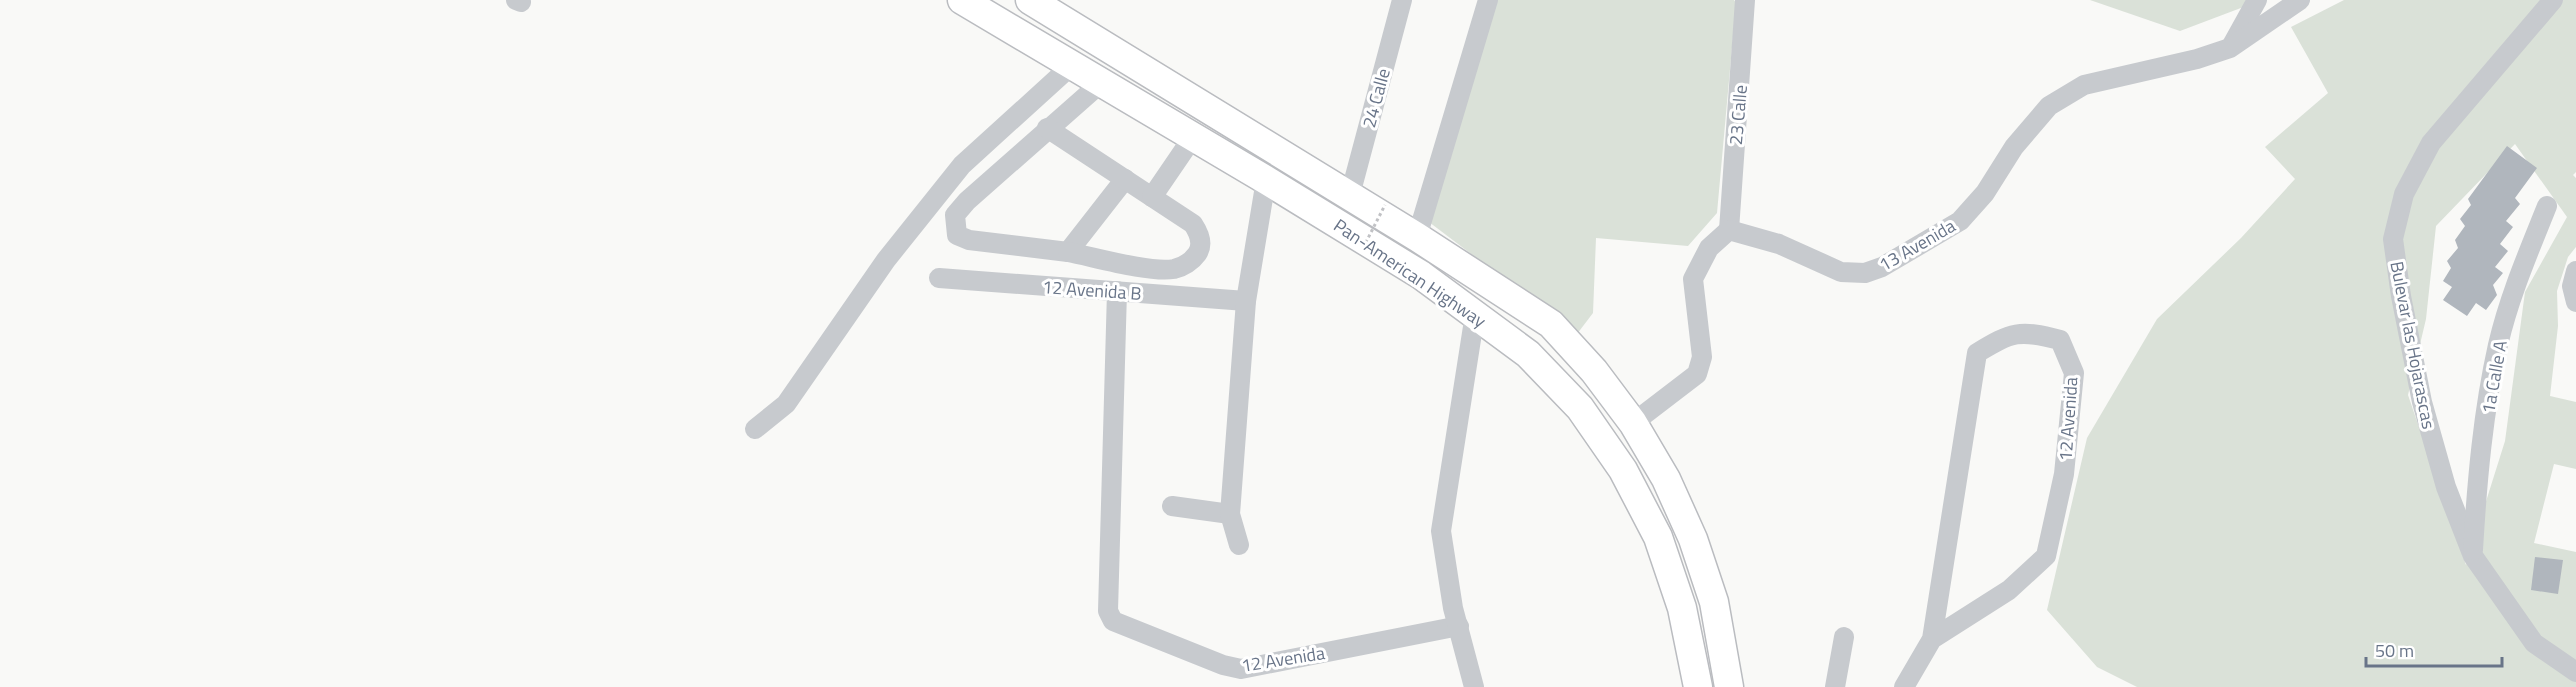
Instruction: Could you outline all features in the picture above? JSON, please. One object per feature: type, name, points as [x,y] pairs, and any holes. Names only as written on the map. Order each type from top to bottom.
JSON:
[{"type":"highway","name":"Pan-American Highway","points":[[962,0],[1266,180],[1421,275],[1528,354],[1580,408],[1623,470],[1658,537],[1679,598],[1698,687]]},
{"type":"highway","name":"Pan-American Highway","points":[[1030,0],[1350,195],[1551,324],[1594,371],[1633,423],[1666,479],[1693,539],[1714,602],[1729,687]]},
{"type":"street","name":"24 Calle","points":[[1350,195],[1402,0]]},
{"type":"street","points":[[1417,237],[1488,0]]},
{"type":"street","name":"23 Calle","points":[[1729,230],[1745,0]]},
{"type":"street","points":[[2230,48],[2257,0]]},
{"type":"street","points":[[2230,48],[2300,0]]},
{"type":"street","name":"Bulevar las Hojarascas","points":[[2553,0],[2431,143],[2404,194],[2393,239],[2401,296],[2422,402],[2446,487],[2473,556],[2534,643],[2576,672]]},
{"type":"street","name":"13 Avenida","points":[[1729,230],[1779,244],[1841,272],[1865,273],[1882,267],[1960,221],[1985,193],[2014,147],[2049,106],[2084,85],[2197,59],[2230,48]]},
{"type":"street","points":[[755,429],[786,404],[886,260],[962,165],[1072,65]]},
{"type":"street","points":[[1047,128],[1193,224],[1200,234],[1200,250],[1192,261],[1174,269],[1132,265],[1068,252],[969,240],[957,235],[954,225],[955,214],[967,201],[1047,128],[1102,82]]},
{"type":"street","points":[[1152,198],[1193,137]]},
{"type":"street","points":[[1068,252],[1125,179]]},
{"type":"street","points":[[1239,545],[1230,514],[1246,301],[1266,180]]},
{"type":"street","name":"1a Calle A","points":[[2473,556],[2477,488],[2498,344],[2521,269],[2547,206]]},
{"type":"street","points":[[1633,423],[1697,374],[1702,357],[1693,279],[1709,248],[1729,230]]},
{"type":"street","name":"12 Avenida B","points":[[939,279],[1246,301]]},
{"type":"street","name":"12 Avenida","points":[[1117,291],[1108,611],[1113,621],[1223,665],[1241,669],[1459,626]]},
{"type":"street","points":[[1474,687],[1453,608],[1441,531],[1475,314]]},
{"type":"street","name":"12 Avenida","points":[[1904,687],[1932,639],[1977,353],[2007,335],[2037,334],[2060,340],[2074,373],[2064,474],[2046,556],[2009,590],[1932,639]]},
{"type":"street","points":[[1172,506],[1230,514]]},
{"type":"street","points":[[1835,687],[1844,637]]},
{"type":"path","points":[[1363,248],[1385,205]]},
{"type":"shaded area","points":[[1483,0],[1734,0],[1736,3],[1717,213],[1688,246],[1596,238],[1593,313],[1577,334],[1425,219]]},
{"type":"shaded area","points":[[2090,0],[2262,0],[2180,31]]},
{"type":"shaded area","points":[[2344,0],[2576,0],[2576,172],[2573,175],[2576,178],[2576,247],[2568,257],[2557,291],[2558,326],[2550,396],[2576,402],[2576,469],[2554,464],[2534,543],[2576,552],[2576,687],[2137,687],[2097,667],[2047,610],[2087,438],[2157,319],[2241,238],[2295,179],[2265,147],[2328,93],[2291,27]],"holes":[[[2515,144],[2567,217],[2525,292],[2505,441],[2466,565],[2408,395],[2426,319],[2436,226]]]},
{"type":"building","points":[[2507,146],[2537,168],[2515,198],[2520,204],[2506,221],[2513,227],[2500,244],[2508,251],[2495,267],[2503,273],[2493,285],[2497,295],[2486,310],[2476,303],[2467,316],[2443,300],[2452,287],[2443,281],[2451,268],[2447,261],[2458,248],[2455,240],[2465,226],[2460,219],[2471,205],[2468,199]]},
{"type":"building","points":[[2535,557],[2563,560],[2558,594],[2531,590]]}]
